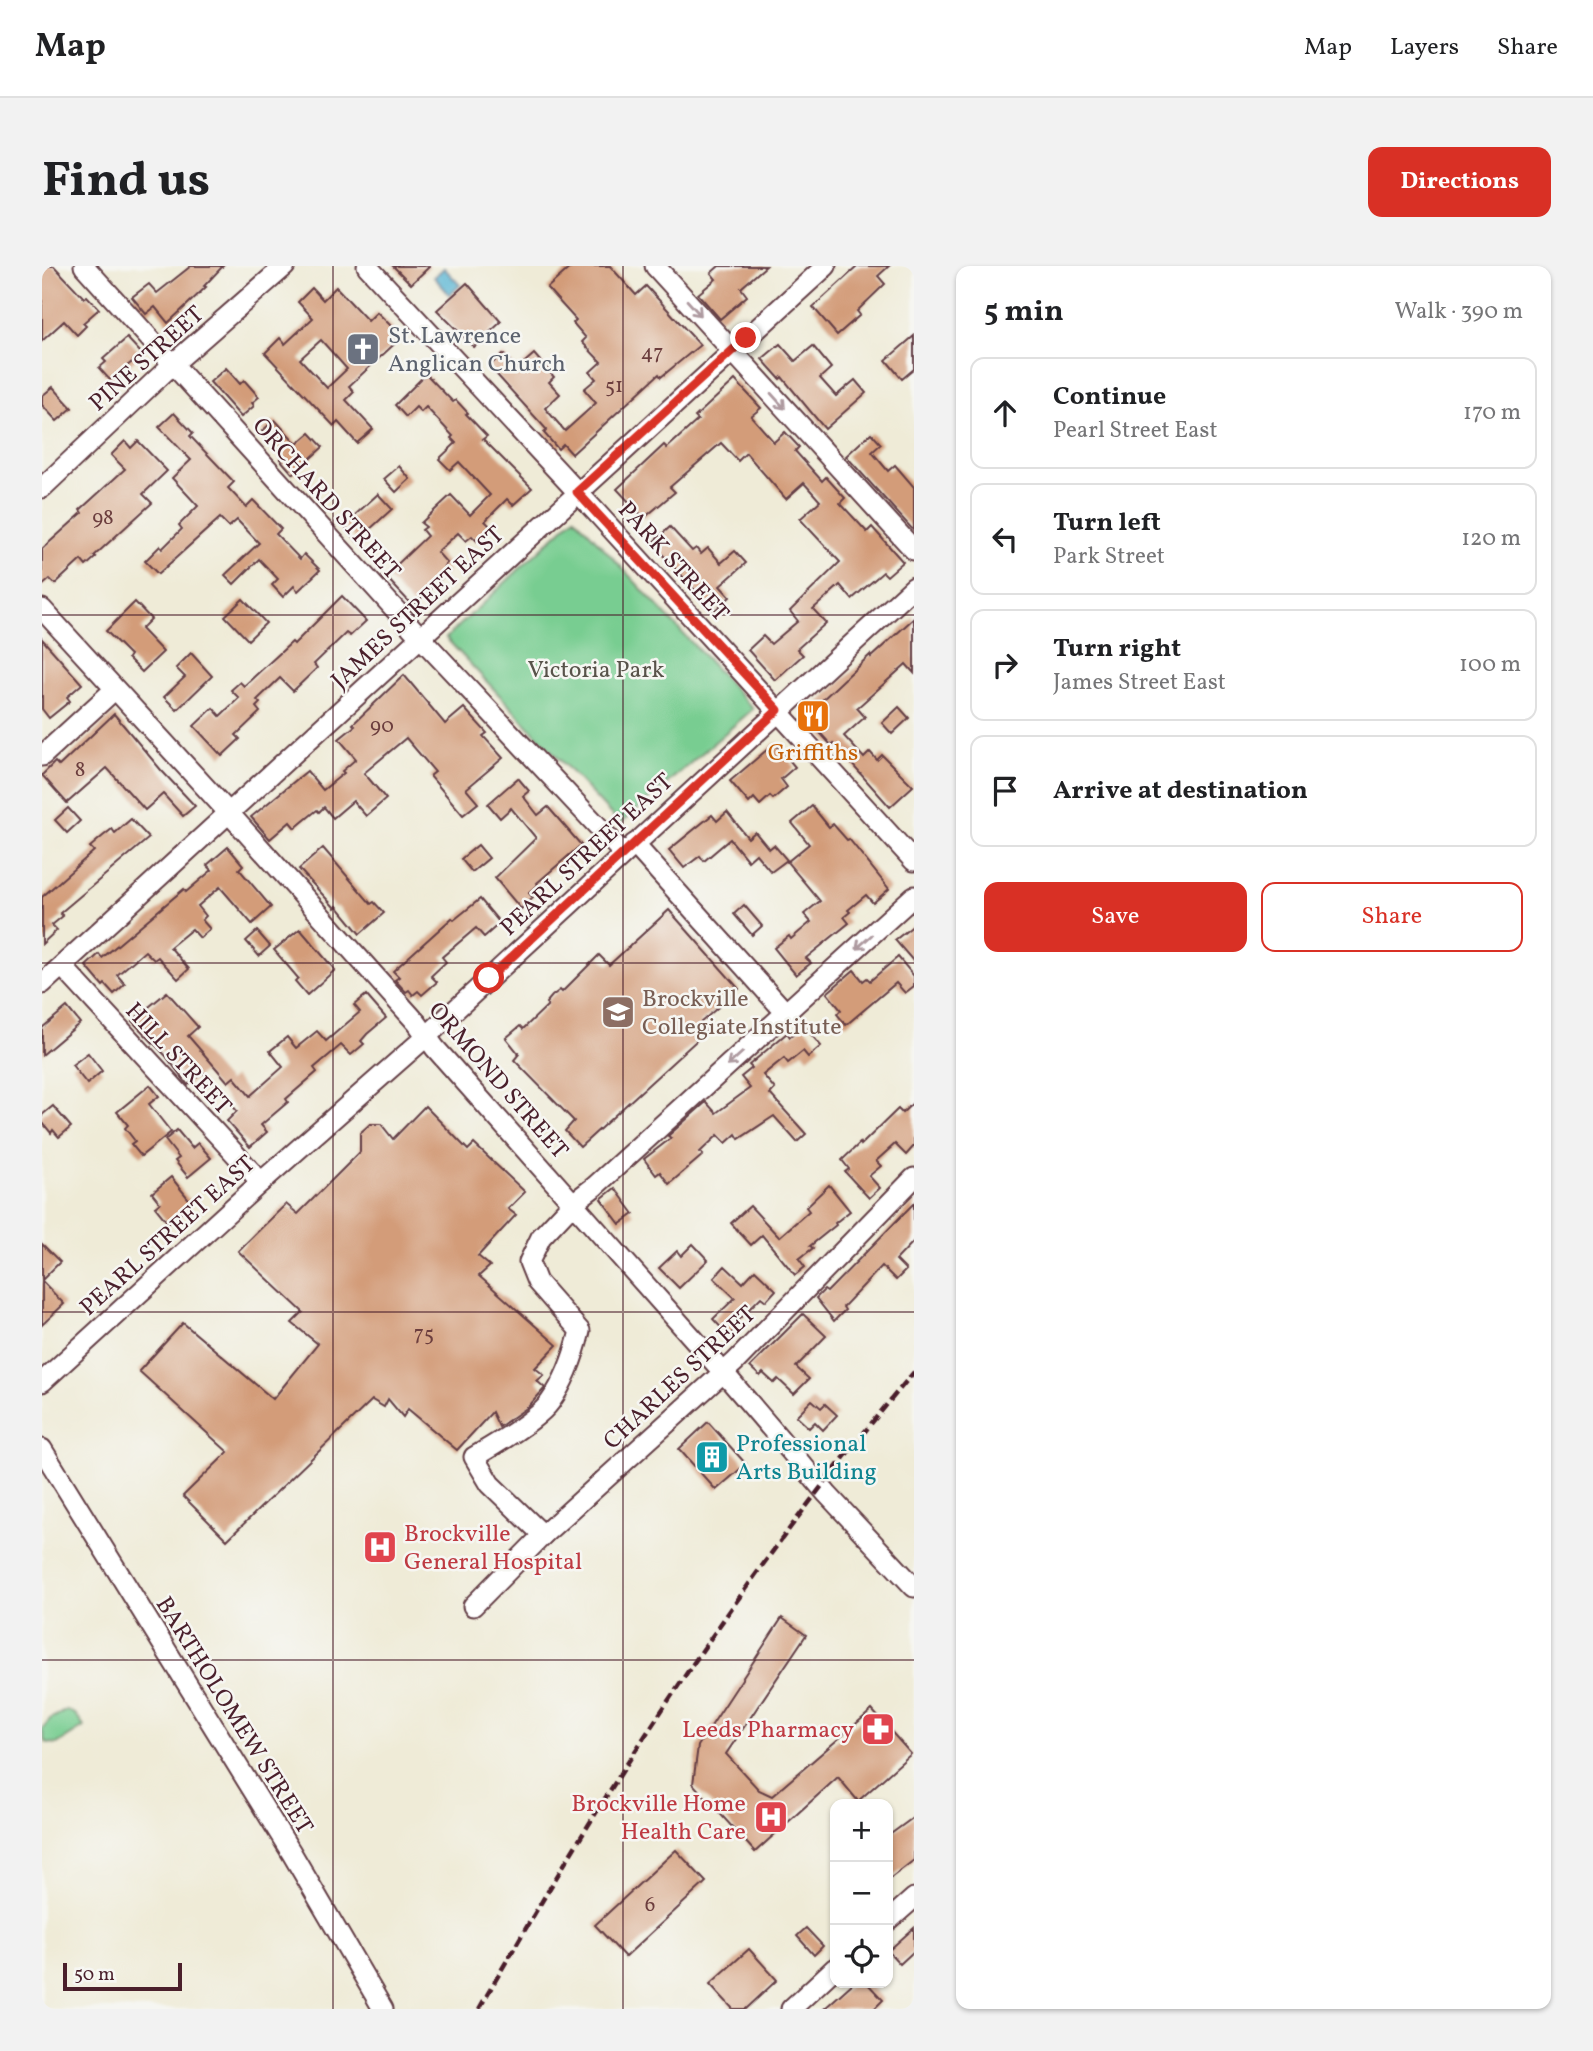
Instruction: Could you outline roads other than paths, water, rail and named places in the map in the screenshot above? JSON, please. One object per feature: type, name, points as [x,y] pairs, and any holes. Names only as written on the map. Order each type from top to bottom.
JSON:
[{"type":"street","name":"ORCHARD STREET","points":[[84,266],[421,638],[629,848],[786,1013]]},
{"type":"street","name":"PINE STREET","points":[[42,488],[174,363],[285,266]]},
{"type":"street","name":"PARK STREET","points":[[367,266],[914,861]]},
{"type":"street","points":[[656,266],[914,550]]},
{"type":"street","name":"JAMES STREET EAST","points":[[42,984],[826,266]]},
{"type":"street","name":"PEARL STREET EAST","points":[[42,1382],[261,1182],[428,1035],[778,710],[913,590]]},
{"type":"street","name":"ORMOND STREET","points":[[42,610],[428,1035],[435,1048],[723,1372],[827,1494],[914,1587]]},
{"type":"street","points":[[42,756],[114,690]]},
{"type":"street","points":[[544,1535],[490,1485],[474,1457],[500,1442],[549,1404],[573,1360],[580,1331],[537,1282],[529,1262],[541,1237],[573,1203],[914,895]]},
{"type":"street","name":"HILL STREET","points":[[62,966],[261,1182]]},
{"type":"street","name":"CHARLES STREET","points":[[473,1606],[544,1535],[723,1372],[914,1178]]},
{"type":"street","name":"BARTHOLOMEW STREET","points":[[42,1449],[291,1853],[383,2009]]},
{"type":"street","points":[[893,1917],[914,1898]]},
{"type":"street","points":[[791,2009],[830,1974]]},
{"type":"water","points":[[444,268],[460,285],[450,295],[434,277]]},
{"type":"railway","points":[[479,2009],[577,1843],[682,1680],[794,1523],[914,1372]]},
{"type":"place","name":"St. Lawrence Anglican Church","points":[[363,349]]},
{"type":"place","name":"Griffiths","points":[[813,716]]},
{"type":"place","name":"Brockville Collegiate Institute","points":[[618,1012]]},
{"type":"place","name":"Professional Arts Building","points":[[712,1457]]},
{"type":"place","name":"Brockville General Hospital","points":[[380,1547]]},
{"type":"place","name":"Leeds Pharmacy","points":[[878,1729]]},
{"type":"place","name":"Brockville Home Health Care","points":[[771,1817]]},
{"type":"park label","name":"Victoria Park","points":[[596,669]]}]
